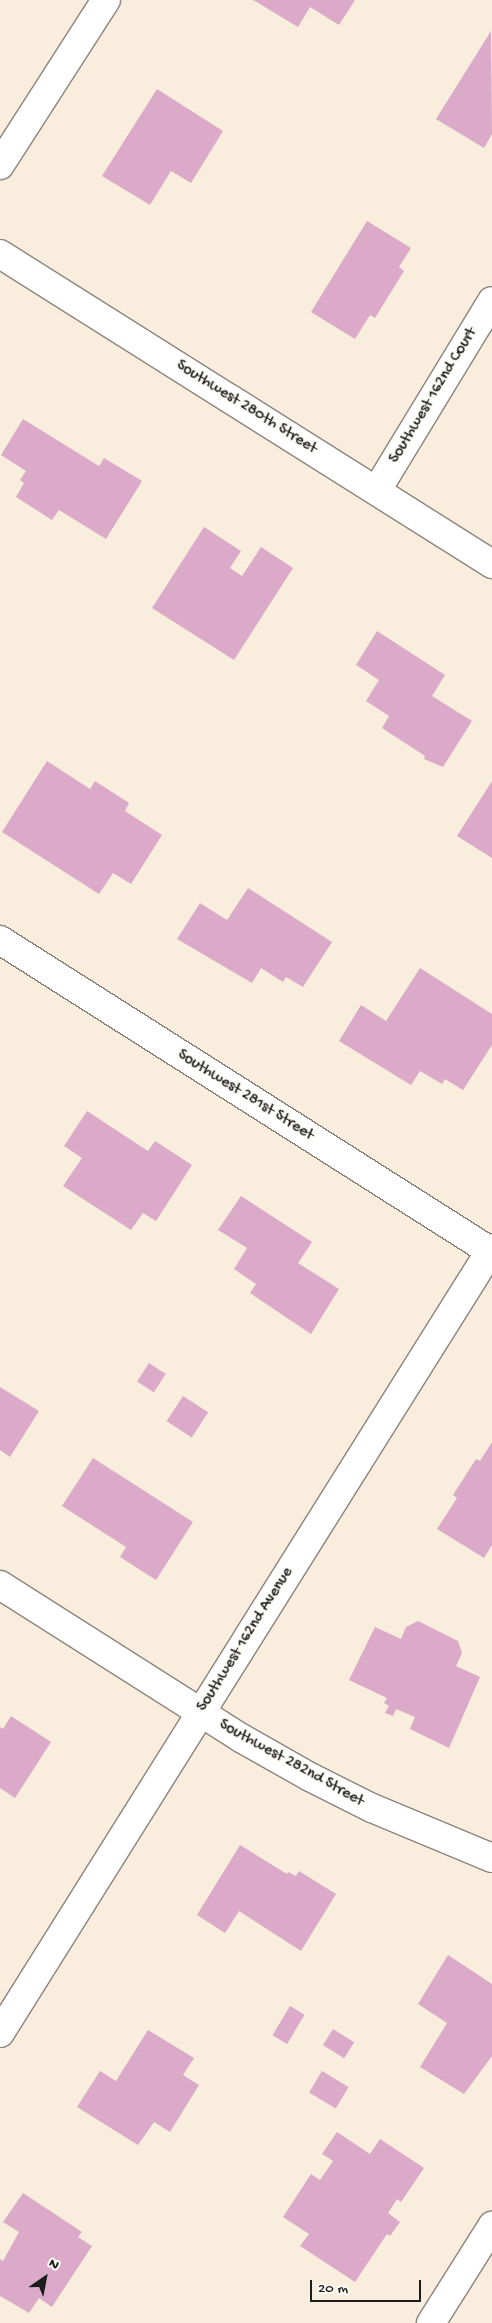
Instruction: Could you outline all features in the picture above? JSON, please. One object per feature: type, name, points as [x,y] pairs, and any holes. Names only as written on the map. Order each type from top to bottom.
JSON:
[{"type":"street","points":[[0,165],[106,0]]},
{"type":"street","name":"Southwest 280th Street","points":[[0,254],[492,564]]},
{"type":"street","name":"Southwest 162nd Court","points":[[377,490],[492,301]]},
{"type":"street","name":"Southwest 281st Street","points":[[0,940],[491,1250]]},
{"type":"street","name":"Southwest 162nd Avenue","points":[[0,2033],[491,1250]]},
{"type":"street","name":"Southwest 282nd Street","points":[[0,1585],[200,1713],[310,1777],[372,1808],[492,1858]]},
{"type":"street","points":[[431,2323],[492,2226]]},
{"type":"building","points":[[253,0],[355,0],[339,25],[310,7],[298,27]]},
{"type":"building","points":[[491,31],[492,134],[484,148],[436,119]]},
{"type":"building","points":[[157,89],[223,131],[191,183],[171,171],[150,205],[102,176]]},
{"type":"building","points":[[367,221],[411,248],[399,267],[404,271],[375,318],[370,315],[355,339],[311,312]]},
{"type":"building","points":[[23,419],[99,466],[104,458],[142,481],[106,539],[59,510],[52,520],[16,497],[24,483],[20,480],[26,471],[1,455]]},
{"type":"building","points":[[204,527],[241,551],[230,568],[242,576],[261,547],[293,568],[234,660],[152,608]]},
{"type":"building","points":[[377,631],[445,675],[432,696],[472,721],[443,767],[424,759],[425,756],[382,728],[389,716],[366,701],[379,680],[356,665]]},
{"type":"building","points":[[47,761],[90,789],[95,781],[129,803],[125,811],[162,835],[131,884],[113,873],[99,894],[2,832]]},
{"type":"building","points":[[492,781],[492,858],[457,836]]},
{"type":"building","points":[[248,888],[332,942],[303,987],[286,977],[283,982],[261,968],[252,983],[177,939],[200,903],[227,920]]},
{"type":"building","points":[[420,968],[492,1014],[492,1045],[463,1090],[445,1079],[442,1084],[420,1071],[411,1085],[339,1041],[361,1005],[386,1021]]},
{"type":"building","points":[[87,1111],[148,1151],[155,1141],[192,1165],[156,1221],[143,1213],[131,1230],[63,1186],[82,1158],[64,1146]]},
{"type":"building","points":[[241,1196],[312,1242],[298,1263],[339,1289],[311,1334],[250,1293],[256,1284],[234,1269],[247,1248],[218,1230]]},
{"type":"building","points":[[149,1363],[166,1374],[154,1392],[137,1381]]},
{"type":"building","points":[[0,1387],[39,1411],[10,1457],[0,1450]]},
{"type":"building","points":[[183,1396],[208,1412],[192,1437],[167,1421]]},
{"type":"building","points":[[492,1442],[492,1545],[484,1558],[437,1529],[457,1498],[453,1495],[476,1459],[480,1461]]},
{"type":"building","points":[[93,1458],[193,1522],[156,1580],[120,1557],[126,1547],[62,1506]]},
{"type":"building","points":[[418,1621],[458,1641],[462,1653],[456,1666],[480,1677],[449,1748],[410,1729],[415,1717],[396,1709],[393,1716],[385,1713],[389,1706],[384,1703],[387,1698],[349,1680],[375,1627],[401,1639],[406,1627]]},
{"type":"building","points":[[11,1716],[51,1742],[15,1798],[0,1788],[0,1727],[3,1729]]},
{"type":"building","points":[[240,1845],[287,1874],[288,1872],[296,1876],[299,1871],[336,1894],[301,1951],[239,1911],[225,1933],[197,1915]]},
{"type":"building","points":[[448,1955],[492,1984],[492,2056],[464,2094],[420,2067],[447,2023],[418,2004]]},
{"type":"building","points":[[290,2006],[305,2015],[287,2044],[272,2035]]},
{"type":"building","points":[[333,2029],[354,2042],[344,2058],[323,2045]]},
{"type":"building","points":[[148,2030],[194,2058],[183,2075],[199,2085],[170,2132],[154,2122],[138,2145],[77,2107],[100,2071],[116,2081]]},
{"type":"building","points":[[322,2071],[349,2087],[336,2108],[309,2092]]},
{"type":"building","points":[[337,2132],[370,2154],[380,2139],[424,2168],[401,2202],[397,2199],[388,2213],[400,2222],[390,2236],[387,2234],[355,2282],[300,2246],[309,2234],[283,2217],[311,2174],[320,2180],[333,2161],[322,2154]]},
{"type":"building","points":[[23,2193],[82,2232],[78,2237],[92,2246],[52,2307],[39,2298],[29,2313],[0,2296],[0,2259],[3,2261],[19,2232],[3,2222]]}]
